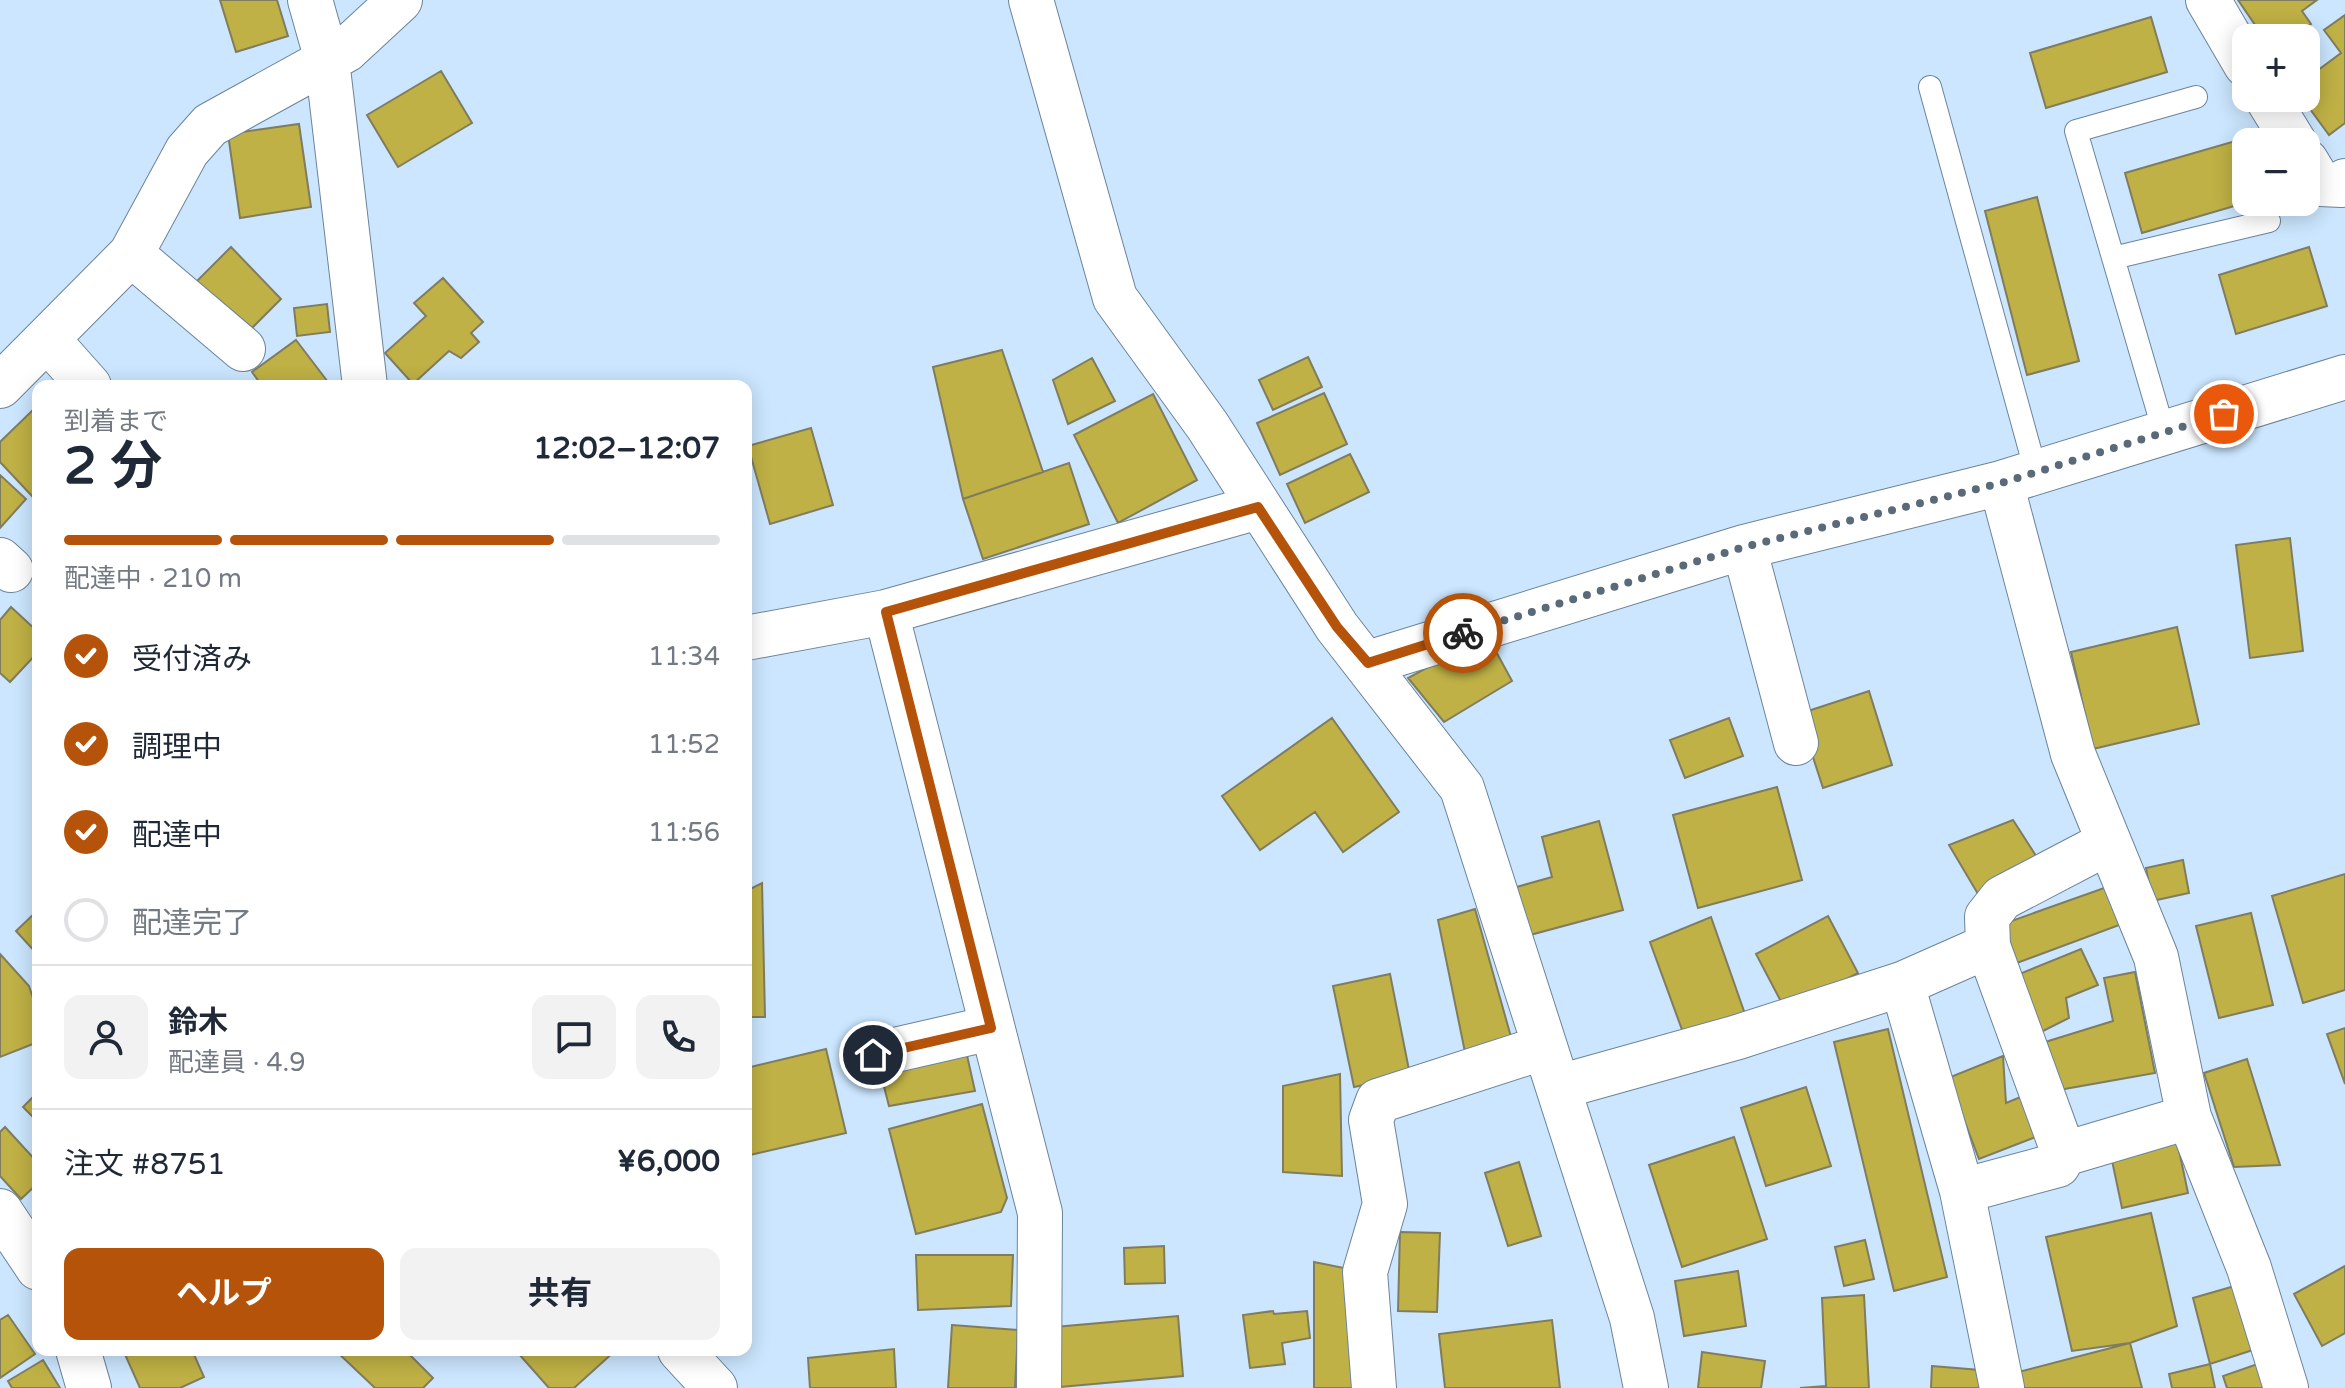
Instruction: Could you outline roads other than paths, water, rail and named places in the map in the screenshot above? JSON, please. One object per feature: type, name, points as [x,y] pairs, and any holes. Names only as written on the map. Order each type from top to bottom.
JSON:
[{"type":"street","points":[[310,0],[327,60],[364,380]]},
{"type":"street","points":[[0,386],[131,254],[187,151],[210,125],[346,50],[400,0]]},
{"type":"street","points":[[1031,0],[1115,298],[1207,425],[1337,627],[1368,663],[1462,788],[1632,1318],[1646,1388]]},
{"type":"street","points":[[2208,0],[2232,41]]},
{"type":"street","points":[[2320,184],[2342,185],[2345,181]]},
{"type":"street","points":[[131,254],[243,349]]},
{"type":"street","points":[[48,340],[84,380]]},
{"type":"street","points":[[1368,663],[1744,547],[2018,477],[2345,377]]},
{"type":"street","points":[[2018,477],[2073,754],[2156,957],[2189,1117],[2249,1268],[2286,1388]]},
{"type":"street","points":[[752,637],[886,612],[1258,507]]},
{"type":"street","points":[[1744,547],[1796,743]]},
{"type":"street","points":[[886,612],[1040,1213],[1039,1388]]},
{"type":"street","points":[[2064,1154],[1988,946],[1987,917],[2002,898],[2109,842]]},
{"type":"street","points":[[1374,1388],[1365,1272],[1385,1204],[1371,1120],[1378,1101],[1552,1067],[1738,1037],[1902,984],[1988,946]]},
{"type":"street","points":[[1902,984],[1962,1191],[2002,1388]]},
{"type":"street","points":[[873,1055],[991,1028]]},
{"type":"street","points":[[1962,1191],[2058,1165],[2064,1154],[2189,1117]]},
{"type":"street","points":[[0,1211],[32,1259]]},
{"type":"street","points":[[80,1356],[89,1388]]},
{"type":"street","points":[[686,1356],[715,1388]]},
{"type":"lane","points":[[1930,87],[2018,477]]},
{"type":"lane","points":[[2164,432],[2076,131],[2196,97]]},
{"type":"lane","points":[[2113,258],[2269,221]]}]
